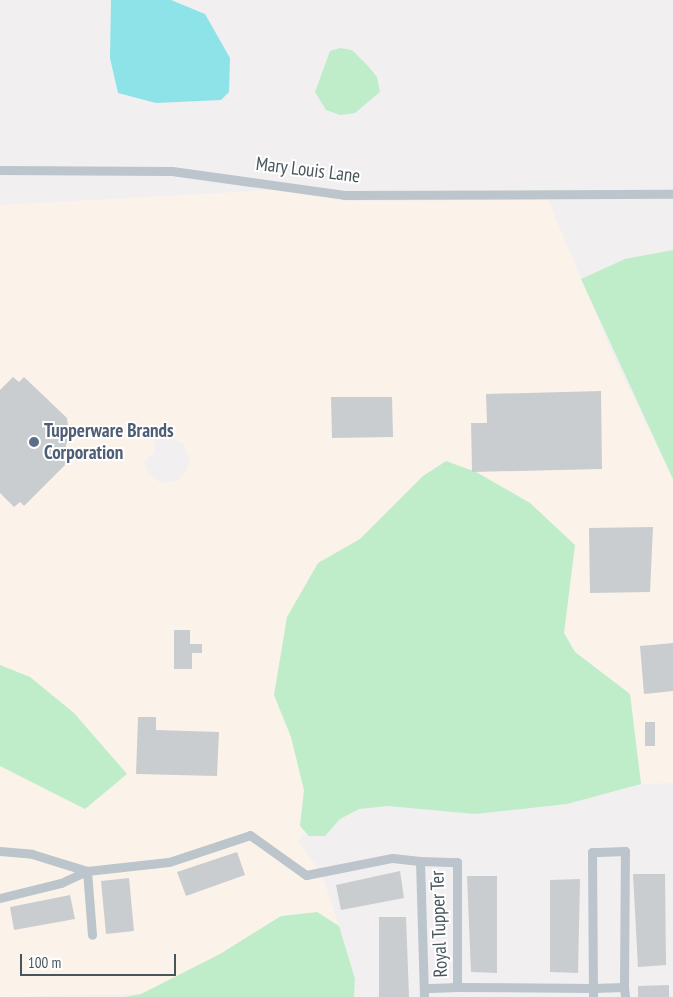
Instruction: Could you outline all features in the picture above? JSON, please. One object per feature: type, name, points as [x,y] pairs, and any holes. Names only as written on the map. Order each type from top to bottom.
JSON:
[{"type":"street","name":"Mary Louis Lane","points":[[0,170],[172,171],[344,195],[673,194]]},
{"type":"street","name":"Royal Tupper Ter","points":[[0,898],[61,883],[87,871],[169,862],[250,835],[306,876],[392,858],[457,862],[457,987]]},
{"type":"street","points":[[593,992],[592,852],[625,850],[625,997]]},
{"type":"street","name":"Royal Tupper Ter","points":[[0,851],[32,854],[87,871]]},
{"type":"street","name":"Royal Tupper Ter","points":[[420,861],[424,992],[457,987],[593,992],[624,987]]},
{"type":"street","points":[[87,871],[92,935]]},
{"type":"shaded area","points":[[275,190],[344,201],[548,200],[616,362],[673,479],[673,783],[641,784],[630,694],[575,652],[564,633],[575,545],[530,503],[476,472],[423,476],[360,539],[318,563],[274,695],[291,737],[304,790],[300,825],[305,832],[298,842],[321,872],[339,926],[317,912],[141,994],[0,997],[0,766],[85,809],[127,774],[74,713],[30,677],[0,665],[0,205]],"holes":[[[169,437],[183,444],[190,459],[186,472],[176,481],[161,483],[149,475],[144,461],[154,453],[154,441]]]},
{"type":"green space","points":[[340,48],[352,50],[368,66],[377,77],[380,92],[355,113],[340,115],[326,110],[315,92],[330,51]]},
{"type":"green space","points":[[673,250],[673,479],[581,279],[625,259]]},
{"type":"green space","points":[[446,461],[476,472],[530,503],[575,545],[564,633],[575,652],[630,694],[641,784],[567,804],[475,814],[388,806],[359,809],[340,819],[325,836],[309,836],[300,826],[304,790],[291,737],[274,695],[287,617],[318,563],[360,539],[423,476]]},
{"type":"green space","points":[[0,665],[30,677],[74,713],[127,774],[85,809],[0,766]]},
{"type":"green space","points":[[317,912],[339,926],[355,979],[354,997],[125,997],[141,994],[220,954],[281,916]]},
{"type":"water","points":[[111,0],[171,0],[205,14],[230,58],[229,92],[221,100],[156,103],[118,93],[110,58]]},
{"type":"building","name":"Tupperware Brands Corporation","points":[[13,377],[19,382],[24,377],[67,418],[70,440],[66,444],[66,464],[24,506],[20,502],[14,507],[0,493],[0,390]]},
{"type":"building","points":[[601,391],[602,469],[472,472],[471,423],[487,423],[486,394]]},
{"type":"building","points":[[331,397],[392,397],[393,437],[332,438]]},
{"type":"building","points":[[653,527],[650,592],[590,593],[589,528]]},
{"type":"building","points":[[174,630],[190,630],[190,644],[202,644],[202,653],[192,653],[192,669],[174,669]]},
{"type":"building","points":[[673,643],[673,691],[644,694],[640,646]]},
{"type":"building","points":[[138,717],[156,717],[156,730],[219,732],[217,776],[136,774]]},
{"type":"building","points":[[645,722],[655,722],[655,746],[645,746]]},
{"type":"building","points":[[237,852],[245,875],[186,896],[177,872]]},
{"type":"building","points":[[400,871],[404,898],[341,910],[336,885]]},
{"type":"building","points":[[633,874],[665,874],[666,965],[638,967]]},
{"type":"building","points":[[467,876],[497,876],[497,973],[471,972]]},
{"type":"building","points":[[129,878],[134,931],[106,934],[101,881]]},
{"type":"building","points":[[580,879],[578,973],[550,972],[550,880]]},
{"type":"building","points":[[70,895],[75,919],[14,930],[10,907]]},
{"type":"building","points":[[379,917],[406,917],[409,997],[379,997]]},
{"type":"building","points":[[669,985],[669,997],[638,997],[638,986]]},
{"type":"place","name":"Tupperware Brands Corporation","points":[[34,442]]}]
